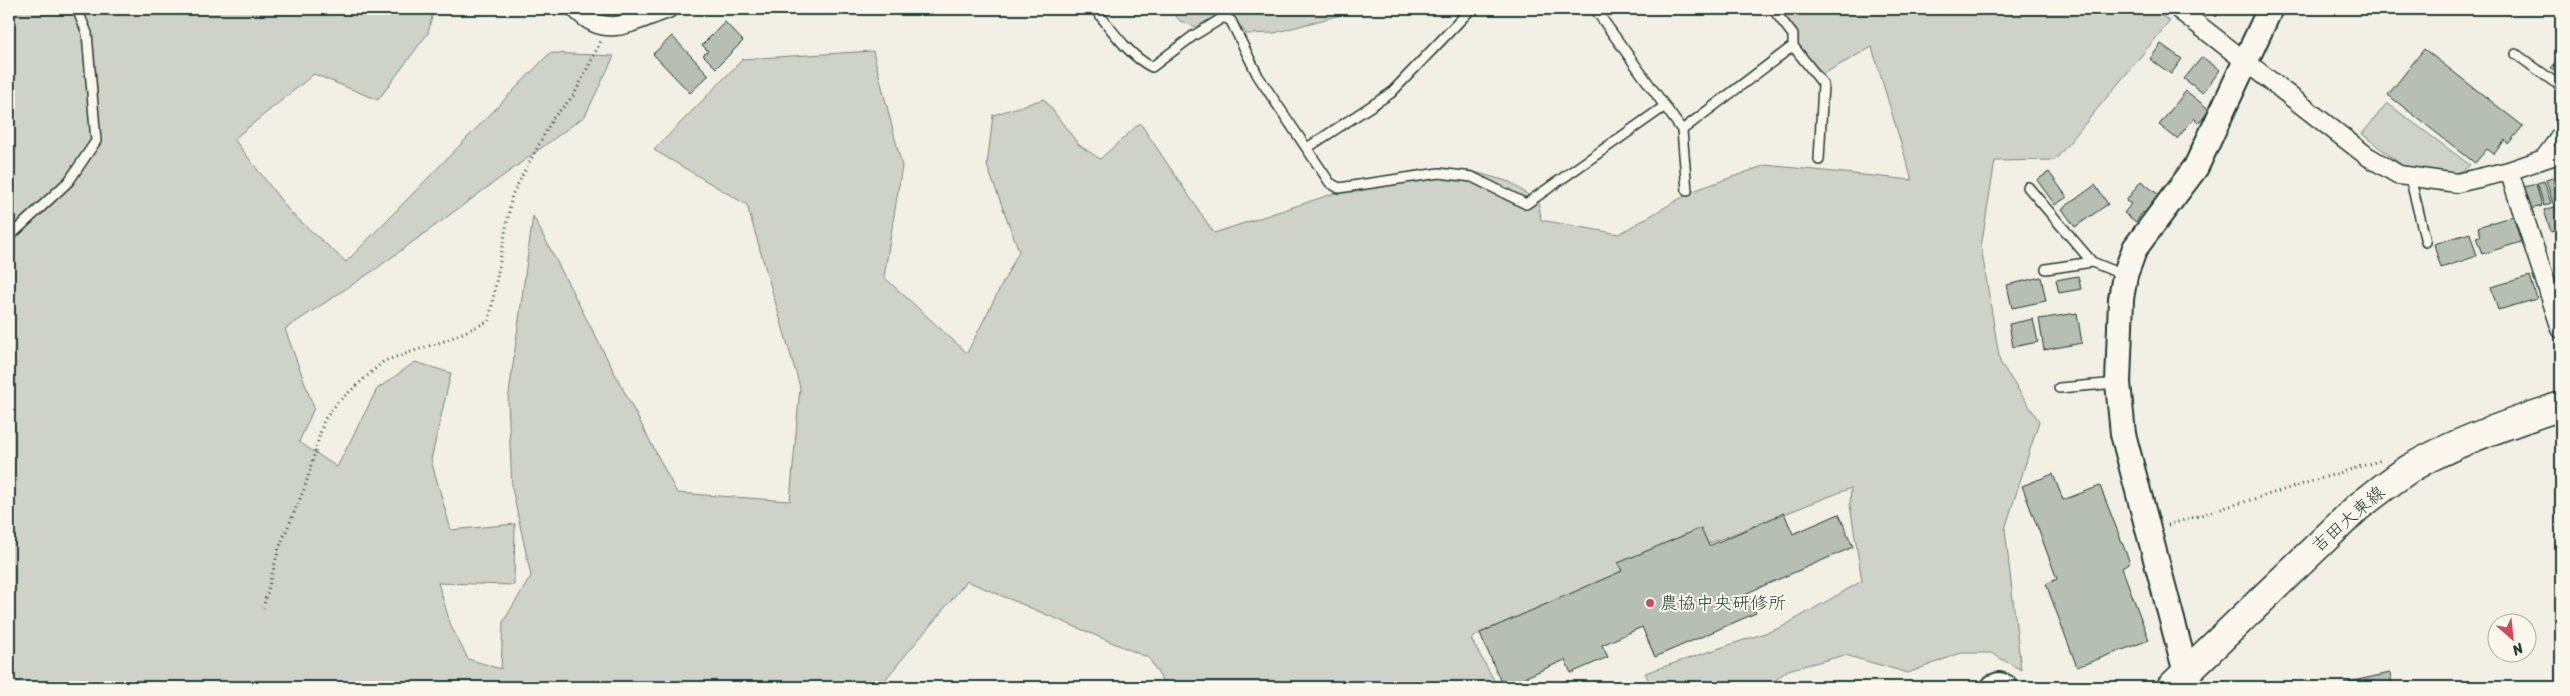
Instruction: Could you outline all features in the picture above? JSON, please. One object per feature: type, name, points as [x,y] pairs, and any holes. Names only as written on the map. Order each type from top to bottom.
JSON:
[{"type":"main road","name":"吉田大東線","points":[[2182,682],[2357,508],[2410,468],[2487,432],[2561,406]]},
{"type":"street","points":[[576,9],[588,21],[607,28],[668,9]]},
{"type":"street","points":[[2178,9],[2367,156],[2399,175],[2456,183],[2509,171],[2561,153]]},
{"type":"street","points":[[2182,682],[2148,531],[2123,434],[2118,383],[2119,328],[2125,275],[2135,248],[2196,167],[2270,9]]},
{"type":"street","points":[[2509,171],[2561,329]]},
{"type":"street","points":[[1994,687],[1999,685],[2005,687]]},
{"type":"lane","points":[[9,237],[69,181],[96,142],[87,33],[77,9]]},
{"type":"lane","points":[[1095,9],[1122,41],[1144,63],[1152,67],[1193,36],[1224,17],[1231,21],[1258,76],[1330,183],[1339,188],[1439,173],[1472,177],[1526,204],[1665,106]]},
{"type":"lane","points":[[1307,148],[1391,93],[1470,9]]},
{"type":"lane","points":[[1595,9],[1682,130],[1687,191]]},
{"type":"lane","points":[[1773,9],[1793,35],[1793,46],[1823,84],[1819,160]]},
{"type":"lane","points":[[1682,130],[1793,46]]},
{"type":"lane","points":[[2516,54],[2561,87]]},
{"type":"lane","points":[[2537,161],[2561,128]]},
{"type":"lane","points":[[2410,177],[2426,242]]},
{"type":"lane","points":[[2028,187],[2092,262],[2125,275]]},
{"type":"lane","points":[[2046,269],[2092,262]]},
{"type":"lane","points":[[2059,388],[2118,383]]},
{"type":"path","points":[[263,608],[279,548],[305,487],[324,420],[338,402],[384,361],[447,340],[489,321],[512,195],[553,118],[574,95],[607,28]]},
{"type":"path","points":[[2148,531],[2386,458]]},
{"type":"shaded area","points":[[9,9],[434,9],[428,33],[378,100],[314,74],[234,139],[290,212],[346,262],[550,53],[614,56],[585,116],[373,271],[285,329],[314,408],[299,442],[337,467],[377,389],[415,362],[451,373],[431,460],[451,530],[515,524],[514,585],[438,583],[451,626],[468,659],[501,669],[503,622],[531,576],[512,488],[508,401],[533,216],[677,493],[790,501],[800,387],[747,205],[654,150],[743,59],[873,51],[902,166],[884,277],[967,353],[1019,251],[987,166],[993,115],[1044,99],[1079,145],[1100,159],[1140,123],[1214,233],[1378,179],[1415,171],[1471,171],[1510,182],[1539,203],[1541,220],[1619,234],[1693,191],[1766,165],[1912,180],[1872,47],[1823,74],[1792,40],[1776,9],[2151,9],[2170,21],[2055,160],[1995,161],[1981,247],[2000,362],[2039,421],[2005,529],[2021,670],[1991,653],[1961,653],[1908,673],[1845,655],[1788,670],[1767,687],[1652,687],[1645,673],[1780,628],[1862,581],[1850,505],[1851,488],[1480,633],[1471,639],[1498,687],[1166,687],[1149,658],[967,581],[879,687],[9,687]]},
{"type":"shaded area","points":[[1170,9],[1227,9],[1199,28],[1180,21]]},
{"type":"shaded area","points":[[1228,9],[1362,9],[1274,33],[1246,34]]},
{"type":"shaded area","points":[[2387,103],[2470,165],[2460,173],[2408,170],[2362,134]]},
{"type":"building","points":[[2207,9],[2223,9],[2216,17]]},
{"type":"building","points":[[725,22],[743,41],[716,68],[703,55],[708,51],[702,45]]},
{"type":"building","points":[[672,36],[709,75],[690,93],[653,54]]},
{"type":"building","points":[[2161,44],[2182,59],[2171,74],[2150,59]]},
{"type":"building","points":[[2424,49],[2523,126],[2508,144],[2505,140],[2494,154],[2487,149],[2475,163],[2388,95]]},
{"type":"building","points":[[2561,56],[2561,76],[2551,68]]},
{"type":"building","points":[[2202,57],[2220,70],[2203,93],[2184,79]]},
{"type":"building","points":[[2186,91],[2210,110],[2199,123],[2194,118],[2177,139],[2159,125]]},
{"type":"building","points":[[2049,172],[2067,197],[2055,205],[2037,180]]},
{"type":"building","points":[[2561,175],[2561,201],[2553,203],[2546,180]]},
{"type":"building","points":[[2141,181],[2159,195],[2145,214],[2143,212],[2136,222],[2124,213],[2131,204],[2126,201]]},
{"type":"building","points":[[2544,181],[2551,203],[2544,206],[2537,183]]},
{"type":"building","points":[[2536,184],[2542,206],[2531,209],[2524,187]]},
{"type":"building","points":[[2095,185],[2108,204],[2075,227],[2062,209]]},
{"type":"building","points":[[2561,205],[2561,229],[2551,232],[2544,210]]},
{"type":"building","points":[[2513,216],[2521,242],[2482,254],[2476,237],[2481,236],[2478,227]]},
{"type":"building","points":[[2470,233],[2477,256],[2441,268],[2434,244]]},
{"type":"building","points":[[2078,276],[2081,289],[2059,293],[2056,280]]},
{"type":"building","points":[[2530,276],[2537,299],[2498,310],[2491,287]]},
{"type":"building","points":[[2041,277],[2046,301],[2012,308],[2007,285]]},
{"type":"building","points":[[2077,313],[2082,343],[2044,350],[2039,319]]},
{"type":"building","points":[[2033,319],[2038,342],[2013,347],[2009,324]]},
{"type":"building","points":[[2053,474],[2063,500],[2100,486],[2130,563],[2122,568],[2149,640],[2077,667],[2046,584],[2057,579],[2022,486]]},
{"type":"building","name":"農協中央研修所","points":[[1784,513],[1793,534],[1839,514],[1853,547],[1747,593],[1756,613],[1655,657],[1642,627],[1602,645],[1608,657],[1571,673],[1565,660],[1503,687],[1480,633],[1622,571],[1618,563],[1701,528],[1709,546]]},
{"type":"building","points":[[2390,673],[2393,687],[2345,687],[2344,683]]},
{"type":"place","name":"農協中央研修所","points":[[1650,603]]}]
